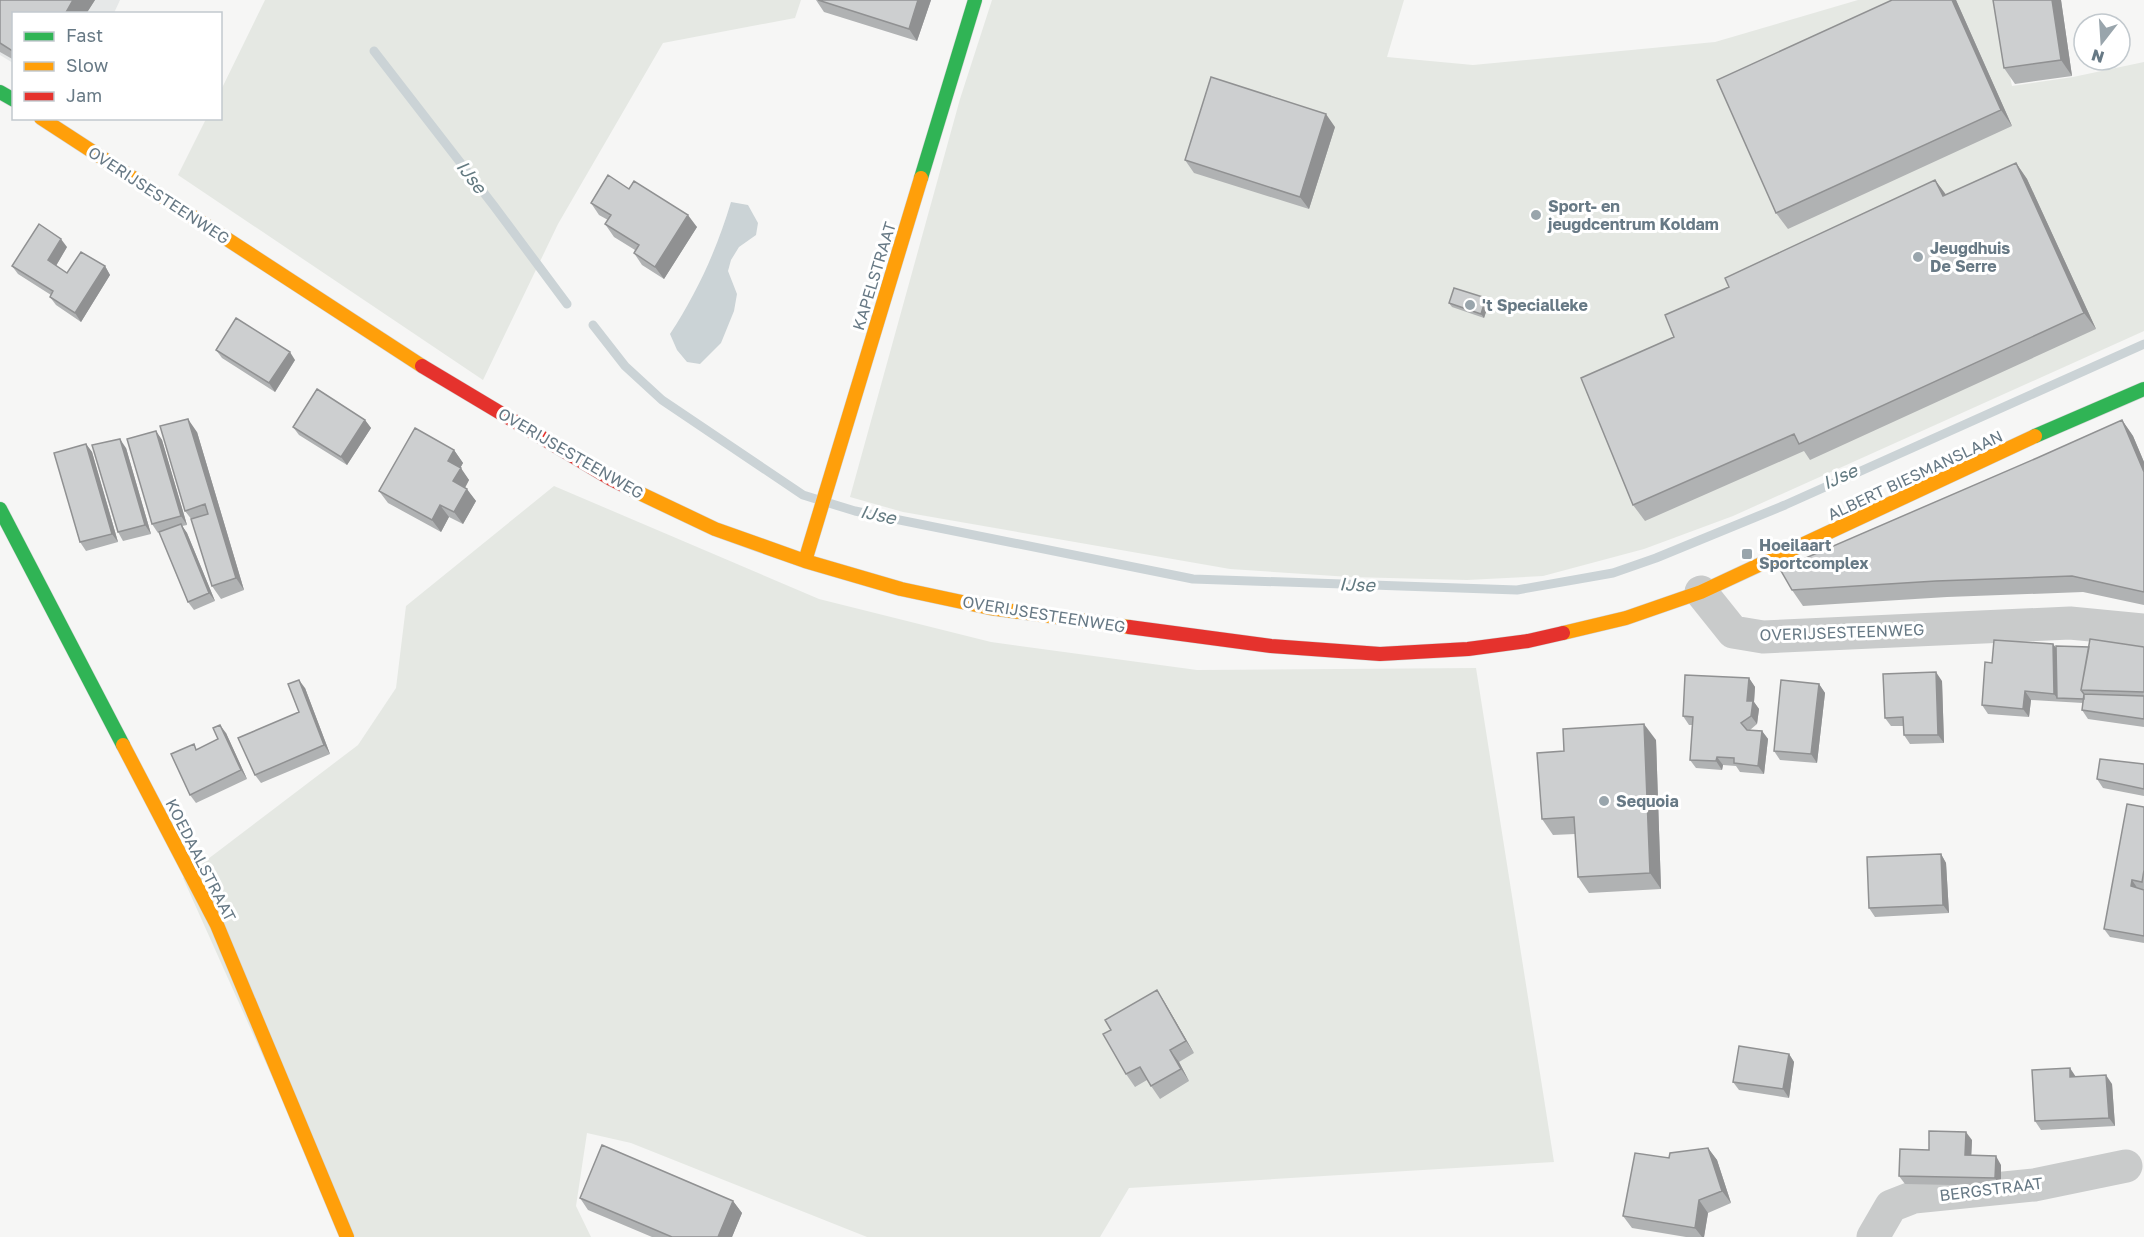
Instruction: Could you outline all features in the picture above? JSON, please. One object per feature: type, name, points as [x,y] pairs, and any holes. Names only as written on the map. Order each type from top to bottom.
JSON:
[{"type":"main road","name":"KAPELSTRAAT","points":[[805,561],[975,0]]},
{"type":"main road","name":"OVERIJSESTEENWEG","points":[[44,120],[425,368],[611,479],[715,529],[805,561],[901,589],[990,608],[1271,646],[1380,654],[1468,649],[1528,641],[1626,618],[1701,592]]},
{"type":"main road","name":"ALBERT BIESMANSLAAN","points":[[1701,592],[2068,421],[2144,388]]},
{"type":"main road","name":"KOEDAALSTRAAT","points":[[0,509],[217,925],[347,1237]]},
{"type":"street","name":"OVERIJSESTEENWEG","points":[[1701,592],[1733,632],[1763,638],[2070,623],[2144,630]]},
{"type":"street","name":"BERGSTRAAT","points":[[1873,1237],[1891,1206],[1914,1197],[2034,1185],[2126,1166]]},
{"type":"shaded area","points":[[0,0],[120,0],[114,12],[12,12],[12,62],[0,55]]},
{"type":"shaded area","points":[[265,0],[801,0],[795,18],[663,43],[558,224],[483,380],[178,175],[206,120],[222,120],[222,88]]},
{"type":"shaded area","name":"Sport- en jeugdcentrum Koldam","points":[[992,0],[1404,0],[1387,57],[1473,65],[1715,42],[1858,0],[1995,0],[2012,86],[2097,72],[2132,72],[2132,65],[2144,62],[2144,331],[1733,516],[1644,549],[1543,576],[1467,580],[1350,577],[1230,569],[903,512],[850,497],[960,99]]},
{"type":"shaded area","points":[[731,202],[748,205],[758,223],[756,235],[739,247],[731,260],[728,271],[737,294],[734,311],[721,343],[700,364],[687,362],[677,350],[670,334],[705,270]]},
{"type":"shaded area","points":[[554,486],[819,599],[991,642],[1197,670],[1476,668],[1554,1162],[1129,1188],[1100,1237],[867,1237],[631,1143],[587,1133],[576,1206],[591,1237],[344,1237],[183,878],[358,745],[396,688],[406,606]]},
{"type":"building","points":[[0,0],[73,0],[66,12],[12,12],[12,51],[0,43]]},
{"type":"building","points":[[818,0],[918,0],[909,29]]},
{"type":"building","points":[[1892,0],[1952,0],[2001,110],[1776,213],[1717,80]]},
{"type":"building","points":[[1993,0],[2052,0],[2061,60],[2004,68]]},
{"type":"building","points":[[1211,77],[1326,114],[1300,197],[1185,160]]},
{"type":"building","points":[[2016,163],[2084,313],[1799,444],[1794,434],[1633,505],[1581,378],[1674,337],[1665,315],[1729,287],[1725,278],[1935,180],[1943,196]]},
{"type":"building","points":[[608,175],[629,189],[634,181],[688,215],[655,267],[634,253],[639,245],[605,224],[611,215],[591,203]]},
{"type":"building","points":[[39,224],[61,239],[48,260],[67,273],[81,252],[105,266],[75,313],[50,297],[53,291],[12,266]]},
{"type":"building","points":[[1454,288],[1486,298],[1481,314],[1449,303]]},
{"type":"building","points":[[236,318],[290,352],[269,383],[216,350]]},
{"type":"building","points":[[317,389],[365,420],[341,457],[293,427]]},
{"type":"building","points":[[188,419],[236,578],[212,586],[191,519],[208,514],[205,504],[185,511],[160,426]]},
{"type":"building","points":[[2122,420],[2144,472],[2144,592],[2072,576],[1792,590],[1780,569],[2037,458]]},
{"type":"building","points":[[415,428],[454,450],[448,461],[461,468],[453,481],[467,489],[454,512],[440,505],[432,520],[379,491]]},
{"type":"building","points":[[156,431],[181,516],[152,524],[127,439]]},
{"type":"building","points":[[120,439],[145,525],[118,532],[92,445]]},
{"type":"building","points":[[86,444],[112,534],[80,542],[54,453]]},
{"type":"building","points":[[181,524],[209,593],[188,602],[159,532]]},
{"type":"building","points":[[2090,639],[2144,647],[2144,692],[2081,690]]},
{"type":"building","points":[[1994,640],[2053,644],[2054,694],[2025,691],[2023,709],[1982,705],[1985,662],[1992,663]]},
{"type":"building","points":[[2056,646],[2089,647],[2081,690],[2084,699],[2057,698]]},
{"type":"building","points":[[1936,672],[1938,735],[1904,735],[1903,717],[1885,718],[1883,674]]},
{"type":"building","points":[[1685,675],[1749,678],[1747,701],[1753,701],[1751,716],[1741,723],[1747,730],[1762,731],[1758,766],[1734,763],[1734,758],[1717,757],[1716,761],[1690,760],[1693,717],[1683,716]]},
{"type":"building","points":[[299,680],[324,745],[255,775],[238,738],[299,712],[288,684]]},
{"type":"building","points":[[1781,680],[1819,684],[1811,754],[1774,751]]},
{"type":"building","points":[[2084,694],[2144,696],[2144,719],[2082,710]]},
{"type":"building","name":"Sequoia","points":[[1644,724],[1650,873],[1578,877],[1574,817],[1542,819],[1537,753],[1564,751],[1563,729]]},
{"type":"building","points":[[220,725],[241,770],[190,795],[171,754],[194,744],[196,750],[218,739],[213,728]]},
{"type":"building","points":[[2100,759],[2144,764],[2144,789],[2097,779]]},
{"type":"building","points":[[2127,804],[2144,807],[2144,870],[2142,882],[2132,880],[2131,886],[2144,890],[2144,936],[2104,929]]},
{"type":"building","points":[[1941,854],[1943,905],[1869,908],[1867,857]]},
{"type":"building","points":[[1157,990],[1186,1041],[1170,1050],[1181,1069],[1151,1086],[1140,1067],[1126,1074],[1103,1034],[1111,1030],[1105,1020]]},
{"type":"building","points":[[1739,1046],[1789,1054],[1783,1089],[1733,1082]]},
{"type":"building","points":[[2070,1068],[2070,1077],[2106,1075],[2109,1118],[2035,1121],[2032,1070]]},
{"type":"building","points":[[1929,1131],[1966,1132],[1965,1155],[1996,1156],[1995,1178],[1899,1176],[1900,1149],[1929,1150]]},
{"type":"building","points":[[602,1145],[733,1201],[718,1237],[672,1237],[580,1198]]},
{"type":"building","points":[[1708,1148],[1722,1191],[1699,1200],[1695,1228],[1623,1216],[1635,1153],[1669,1158],[1670,1153]]},
{"type":"waterway","name":"IJse","points":[[374,51],[567,304]]},
{"type":"waterway","name":"IJse","points":[[593,325],[625,366],[662,400],[803,495],[855,511],[1193,579],[1517,590],[1613,573],[1656,558],[1785,505],[2144,344]]},
{"type":"traffic: fast","points":[[921,178],[975,0]]},
{"type":"traffic: fast","points":[[0,92],[12,99]]},
{"type":"traffic: fast","points":[[2035,436],[2144,389]]},
{"type":"traffic: fast","points":[[0,509],[123,745]]},
{"type":"traffic: slow","points":[[44,120],[422,366]]},
{"type":"traffic: slow","points":[[805,561],[921,178]]},
{"type":"traffic: slow","points":[[1563,633],[1626,618],[1701,592],[2035,436]]},
{"type":"traffic: slow","points":[[633,490],[715,529],[805,561],[901,589],[990,608],[1129,627]]},
{"type":"traffic: slow","points":[[123,745],[217,925],[347,1237]]},
{"type":"traffic: jam","points":[[422,366],[633,490]]},
{"type":"traffic: jam","points":[[1129,627],[1271,646],[1380,654],[1468,649],[1528,641],[1563,633]]},
{"type":"place","name":"Sport- en jeugdcentrum Koldam","points":[[1536,215]]},
{"type":"place","name":"Jeugdhuis De Serre","points":[[1918,257]]},
{"type":"place","name":"'t Specialleke","points":[[1470,305]]},
{"type":"place","name":"Hoeilaart Sportcomplex","points":[[1747,554]]},
{"type":"place","name":"Sequoia","points":[[1604,801]]}]
